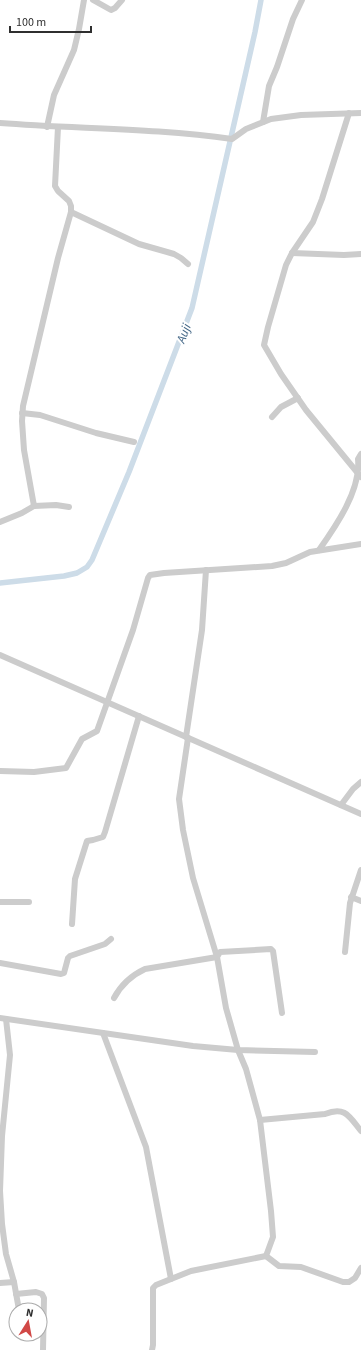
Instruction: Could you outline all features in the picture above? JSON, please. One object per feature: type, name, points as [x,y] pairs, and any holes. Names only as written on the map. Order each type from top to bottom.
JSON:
[{"type":"street","points":[[47,126],[54,94],[74,50],[84,0]]},
{"type":"street","points":[[93,0],[111,10],[115,8],[122,0]]},
{"type":"street","points":[[263,122],[269,86],[278,67],[293,19],[302,0]]},
{"type":"street","points":[[0,123],[162,131],[232,139],[246,129],[271,119],[286,116],[361,113]]},
{"type":"street","points":[[349,114],[322,199],[313,222],[292,253],[286,265],[264,345],[270,357],[306,410],[360,475]]},
{"type":"street","points":[[34,506],[24,450],[22,413],[56,265],[71,212],[70,201],[55,186],[58,127]]},
{"type":"street","points":[[71,212],[139,244],[174,254],[188,264]]},
{"type":"street","points":[[292,253],[344,255],[361,254]]},
{"type":"street","points":[[272,417],[281,407],[298,398]]},
{"type":"street","points":[[22,413],[40,415],[96,433],[134,442]]},
{"type":"street","points":[[320,550],[341,519],[354,492],[360,475],[358,459],[361,454]]},
{"type":"street","points":[[0,522],[22,513],[34,506],[56,505],[69,507]]},
{"type":"street","points":[[0,771],[34,772],[66,768],[82,740],[97,731],[133,630],[150,575],[272,566],[286,563],[310,552],[361,544]]},
{"type":"street","points":[[206,570],[202,630],[178,799],[193,878],[217,957],[226,1008],[238,1050],[246,1069],[260,1120],[273,1237],[266,1256]]},
{"type":"street","points":[[0,655],[361,814]]},
{"type":"street","points":[[72,924],[75,879],[77,872],[87,841],[102,837],[105,832],[139,716]]},
{"type":"street","points":[[341,805],[353,789],[361,782]]},
{"type":"street","points":[[345,952],[351,897],[361,870]]},
{"type":"street","points":[[351,897],[361,901]]},
{"type":"street","points":[[0,902],[29,902]]},
{"type":"street","points":[[0,963],[61,974],[64,973],[68,958],[70,956],[105,944],[111,939]]},
{"type":"street","points":[[114,998],[121,986],[135,974],[145,969],[217,957],[220,952],[271,949],[273,951],[282,1013]]},
{"type":"street","points":[[18,1302],[14,1282],[6,1254],[0,1191],[2,1136],[10,1055],[3,1018],[193,1046],[238,1050],[315,1052]]},
{"type":"street","points":[[103,1033],[146,1147],[171,1279]]},
{"type":"street","points":[[260,1120],[325,1114],[333,1110],[342,1110],[351,1118],[361,1131]]},
{"type":"street","points":[[152,1350],[153,1288],[156,1285],[190,1271],[266,1256],[279,1266],[301,1267],[343,1282],[349,1282],[355,1278],[361,1268]]},
{"type":"street","points":[[0,1283],[14,1282]]},
{"type":"street","points":[[16,1294],[36,1292],[42,1294],[44,1298],[42,1350]]},
{"type":"waterway","name":"Auji","points":[[0,583],[64,576],[77,573],[87,567],[92,560],[129,472],[192,308],[261,0]]}]
